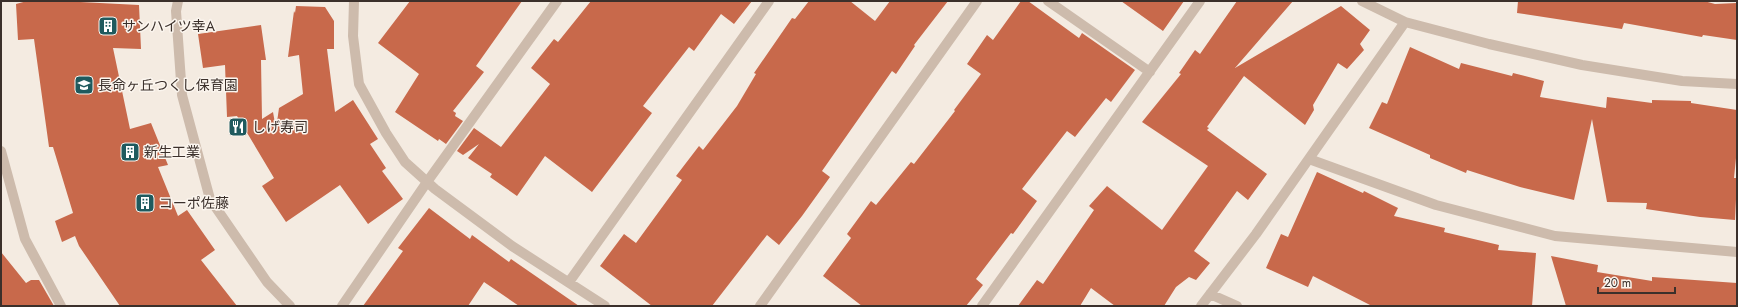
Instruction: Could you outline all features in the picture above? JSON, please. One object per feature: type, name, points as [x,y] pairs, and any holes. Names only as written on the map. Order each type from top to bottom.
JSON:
[{"type":"street","points":[[178,1],[176,12],[182,95],[210,199],[267,282],[290,306]]},
{"type":"street","points":[[354,1],[353,36],[359,84],[386,133],[405,162],[427,182],[512,246],[605,306]]},
{"type":"street","points":[[342,306],[427,182],[557,1]]},
{"type":"street","points":[[569,282],[769,1]]},
{"type":"street","points":[[760,306],[977,1]]},
{"type":"street","points":[[1048,1],[1150,72]]},
{"type":"street","points":[[982,306],[1200,1]]},
{"type":"street","points":[[1362,1],[1405,22],[1489,44],[1582,65],[1682,80],[1737,84]]},
{"type":"street","points":[[1201,306],[1256,234],[1405,22]]},
{"type":"street","points":[[1,151],[25,239],[61,306]]},
{"type":"street","points":[[1309,159],[1436,206],[1555,236],[1737,252]]},
{"type":"street","points":[[1210,294],[1237,306]]},
{"type":"building","points":[[27,1],[61,1],[139,5],[141,49],[113,48],[130,129],[151,123],[168,165],[158,167],[178,216],[187,210],[215,250],[201,260],[237,306],[120,306],[79,246],[75,236],[62,242],[55,221],[73,213],[53,147],[49,147],[34,39],[18,40],[16,4]]},
{"type":"building","points":[[410,1],[522,1],[476,66],[484,72],[453,111],[456,113],[455,116],[463,121],[446,144],[439,139],[438,141],[395,112],[419,74],[378,43]]},
{"type":"building","points":[[591,1],[752,1],[734,24],[721,14],[694,51],[689,47],[643,106],[652,113],[592,192],[545,156],[517,196],[490,177],[492,174],[468,158],[479,144],[463,155],[457,151],[474,128],[501,147],[550,84],[531,68],[554,39],[558,42]]},
{"type":"building","points":[[809,1],[850,1],[875,21],[890,1],[948,1],[914,45],[915,46],[896,74],[892,71],[822,171],[830,177],[779,245],[767,235],[712,306],[652,306],[600,266],[624,234],[636,243],[682,180],[676,176],[699,146],[703,150],[737,106],[756,74],[754,73],[792,18],[795,19]]},
{"type":"building","points":[[1021,1],[1028,1],[1079,38],[1082,33],[1135,70],[1111,102],[1106,98],[1075,137],[1067,131],[1022,189],[1037,201],[1013,234],[1011,233],[976,279],[983,285],[966,306],[862,306],[823,276],[851,238],[847,234],[871,201],[876,205],[911,162],[914,164],[955,111],[954,110],[981,74],[967,64],[987,35],[993,40]]},
{"type":"building","points":[[1121,1],[1184,1],[1163,31]]},
{"type":"building","points":[[1237,1],[1293,1],[1235,68],[1341,6],[1370,30],[1360,44],[1364,50],[1347,69],[1338,63],[1313,105],[1314,110],[1305,125],[1244,76],[1207,127],[1209,128],[1207,130],[1267,174],[1248,200],[1237,191],[1194,251],[1210,263],[1196,280],[1189,277],[1176,287],[1164,306],[1115,306],[1091,288],[1080,306],[1018,306],[1037,280],[1043,284],[1094,210],[1089,206],[1107,186],[1162,230],[1208,166],[1142,122],[1181,74],[1179,73],[1195,50],[1200,54]]},
{"type":"building","points":[[1518,1],[1704,1],[1715,4],[1737,3],[1737,40],[1703,35],[1702,37],[1624,23],[1622,29],[1517,13]]},
{"type":"building","points":[[296,6],[325,7],[334,21],[334,49],[327,49],[335,112],[353,100],[378,139],[370,144],[386,168],[382,171],[403,199],[368,224],[340,185],[286,222],[262,186],[274,178],[237,116],[227,117],[225,65],[203,68],[198,34],[261,25],[266,60],[261,60],[262,119],[273,112],[276,129],[279,108],[303,94],[299,55],[288,57],[294,11],[295,13]]},
{"type":"building","points":[[1410,47],[1459,69],[1461,63],[1512,76],[1513,73],[1544,81],[1540,97],[1606,108],[1607,97],[1652,103],[1652,100],[1691,101],[1691,103],[1737,110],[1737,148],[1734,178],[1737,178],[1735,220],[1700,217],[1646,209],[1647,203],[1607,202],[1592,119],[1574,200],[1520,187],[1467,170],[1466,173],[1430,158],[1430,155],[1369,128],[1382,102],[1387,104]]},
{"type":"building","points":[[1317,172],[1363,193],[1364,191],[1398,208],[1394,216],[1445,228],[1444,232],[1499,245],[1498,250],[1536,253],[1532,306],[1372,306],[1313,276],[1308,287],[1266,268],[1281,234],[1288,237]]},
{"type":"building","points":[[429,208],[470,239],[472,235],[509,262],[511,259],[579,306],[519,306],[484,282],[468,306],[363,306],[403,251],[398,248]]},
{"type":"building","points":[[1,252],[26,283],[31,280],[39,280],[54,306],[1,306]]},
{"type":"building","points":[[1551,256],[1598,265],[1597,272],[1652,281],[1652,277],[1737,283],[1737,306],[1566,306]]},
{"type":"place","name":"サンハイツ幸A","points":[[108,26]]},
{"type":"place","name":"長命ヶ丘つくし保育園","points":[[84,85]]},
{"type":"place","name":"しげ寿司","points":[[238,127]]},
{"type":"place","name":"新生工業","points":[[130,152]]},
{"type":"place","name":"コーポ佐藤","points":[[145,203]]}]
